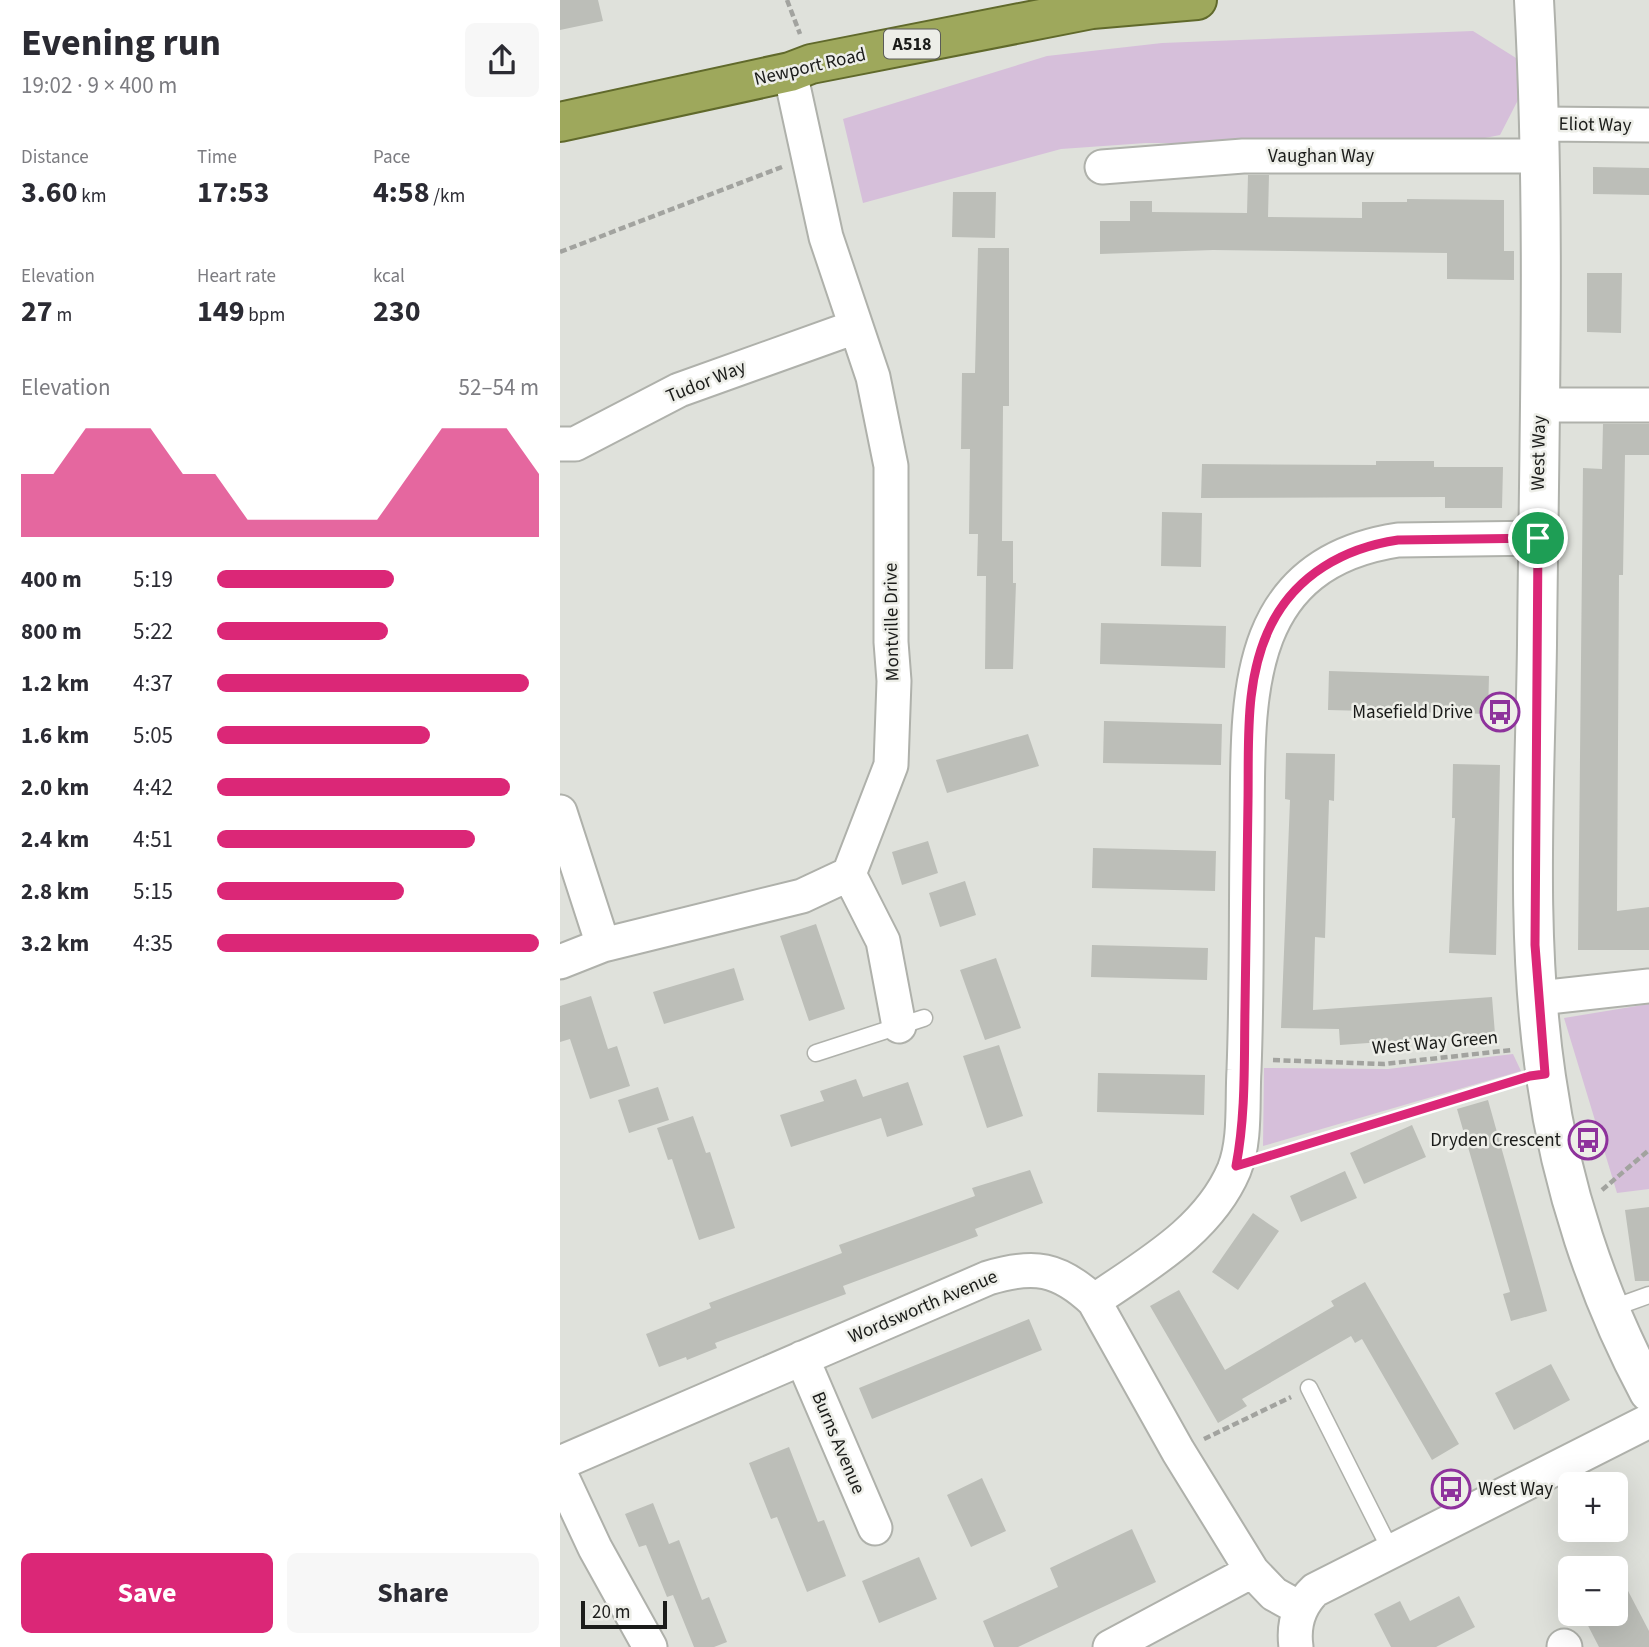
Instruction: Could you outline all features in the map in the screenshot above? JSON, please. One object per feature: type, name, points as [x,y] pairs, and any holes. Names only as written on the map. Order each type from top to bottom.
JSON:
[{"type":"highway","name":"Newport Road","points":[[560,122],[790,72],[811,64],[1092,9],[1197,0]]},
{"type":"street","name":"West Way","points":[[1534,0],[1541,140],[1535,849],[1539,998],[1544,1059],[1576,1213],[1610,1309],[1649,1392]]},
{"type":"street","name":"Montville Drive","points":[[790,72],[827,236],[873,377],[891,466],[891,642],[894,681],[891,765],[849,874]]},
{"type":"street","name":"Eliot Way","points":[[1541,140],[1649,125]]},
{"type":"street","name":"Vaughan Way","points":[[1102,167],[1243,156],[1541,140]]},
{"type":"street","name":"Tudor Way","points":[[560,444],[575,444],[679,390],[855,327]]},
{"type":"street","points":[[1539,405],[1649,405]]},
{"type":"street","points":[[1094,1301],[1192,1229],[1211,1210],[1236,1166],[1241,1140],[1244,1059],[1249,715],[1260,651],[1272,623],[1287,600],[1328,562],[1376,543],[1398,540],[1538,538]]},
{"type":"street","points":[[560,812],[603,945]]},
{"type":"street","points":[[560,962],[603,945],[802,896],[849,874],[883,940],[911,1022]]},
{"type":"street","points":[[1539,998],[1649,986]]},
{"type":"street","name":"Wordsworth Avenue","points":[[560,1463],[988,1278],[1016,1270],[1058,1274],[1075,1283],[1094,1301],[1178,1451],[1252,1571],[1274,1594],[1301,1609]]},
{"type":"street","name":"Burns Avenue","points":[[802,1358],[875,1528]]},
{"type":"street","points":[[1296,1647],[1294,1625],[1306,1598],[1327,1584],[1649,1422]]},
{"type":"street","points":[[560,1473],[596,1548],[650,1647]]},
{"type":"street","points":[[1110,1647],[1252,1571]]},
{"type":"lane","points":[[816,1053],[911,1022]]},
{"type":"lane","points":[[1610,1309],[1649,1295]]},
{"type":"lane","points":[[1309,1388],[1391,1551]]},
{"type":"path","points":[[560,252],[809,157]]},
{"type":"path","name":"West Way Green","points":[[1244,1059],[1384,1065],[1544,1059]]},
{"type":"path","points":[[1236,1166],[1530,1076],[1544,1059]]},
{"type":"path","points":[[1576,1213],[1649,1150]]},
{"type":"path","points":[[1178,1451],[1309,1388]]},
{"type":"shaded area","points":[[1473,31],[1516,58],[1518,100],[1500,135],[1455,144],[1146,143],[1061,149],[863,203],[843,119],[1047,56],[1162,43]]},
{"type":"shaded area","points":[[1649,1004],[1649,1189],[1617,1193],[1564,1018]]},
{"type":"shaded area","points":[[1513,1054],[1521,1071],[1263,1146],[1264,1068],[1388,1069]]},
{"type":"building","points":[[560,0],[598,0],[603,21],[560,30]]},
{"type":"building","points":[[1593,167],[1649,168],[1649,195],[1593,194]]},
{"type":"building","points":[[1248,175],[1269,175],[1268,217],[1362,218],[1362,202],[1407,202],[1407,199],[1504,200],[1504,251],[1514,251],[1514,280],[1447,279],[1447,253],[1213,250],[1100,254],[1100,221],[1130,221],[1130,201],[1152,201],[1152,212],[1247,213]]},
{"type":"building","points":[[953,192],[996,192],[995,238],[952,237]]},
{"type":"building","points":[[978,248],[1009,248],[1009,406],[1003,406],[1002,541],[1013,541],[1013,583],[1016,583],[1013,669],[985,669],[986,576],[977,576],[978,534],[969,534],[970,449],[961,449],[962,373],[975,373]]},
{"type":"building","points":[[1587,273],[1622,273],[1621,333],[1587,332]]},
{"type":"building","points":[[1603,424],[1649,424],[1649,455],[1625,455],[1623,575],[1619,575],[1617,911],[1649,907],[1649,950],[1578,950],[1583,468],[1602,469]]},
{"type":"building","points":[[1376,461],[1434,461],[1434,467],[1503,467],[1502,508],[1445,508],[1445,497],[1201,498],[1202,464],[1376,465]]},
{"type":"building","points":[[1162,512],[1202,513],[1201,567],[1161,566]]},
{"type":"building","points":[[1101,623],[1226,626],[1225,668],[1100,664]]},
{"type":"building","points":[[1329,671],[1489,676],[1488,714],[1328,710]]},
{"type":"building","points":[[1104,721],[1222,724],[1221,765],[1103,763]]},
{"type":"building","points":[[1028,734],[1039,766],[947,793],[936,760]]},
{"type":"building","points":[[1286,753],[1335,754],[1334,801],[1329,800],[1325,938],[1315,937],[1313,1010],[1492,997],[1495,1034],[1340,1045],[1339,1029],[1281,1028],[1290,800],[1285,799]]},
{"type":"building","points":[[1453,764],[1500,765],[1496,955],[1449,953],[1455,818],[1452,818]]},
{"type":"building","points":[[928,841],[938,873],[902,885],[892,852]]},
{"type":"building","points":[[1093,848],[1216,851],[1215,891],[1092,888]]},
{"type":"building","points":[[965,881],[976,915],[940,927],[929,893]]},
{"type":"building","points":[[816,924],[845,1009],[809,1021],[780,936]]},
{"type":"building","points":[[1092,945],[1208,948],[1207,980],[1091,977]]},
{"type":"building","points":[[996,958],[1021,1028],[985,1040],[960,970]]},
{"type":"building","points":[[734,968],[744,1000],[664,1024],[653,992]]},
{"type":"building","points":[[591,996],[608,1049],[617,1046],[630,1086],[590,1099],[570,1039],[560,1042],[560,1006]]},
{"type":"building","points":[[999,1045],[1023,1116],[987,1128],[963,1056]]},
{"type":"building","points":[[1098,1073],[1205,1075],[1204,1115],[1097,1112]]},
{"type":"building","points":[[856,1079],[863,1097],[908,1082],[923,1125],[887,1137],[881,1118],[791,1147],[780,1115],[824,1101],[820,1091]]},
{"type":"building","points":[[658,1087],[669,1120],[629,1133],[618,1100]]},
{"type":"building","points":[[1488,1100],[1547,1311],[1511,1321],[1503,1294],[1510,1292],[1457,1109]]},
{"type":"building","points":[[693,1116],[706,1153],[710,1152],[735,1228],[699,1240],[672,1159],[668,1160],[657,1128]]},
{"type":"building","points":[[1412,1125],[1426,1157],[1364,1184],[1350,1153]]},
{"type":"building","points":[[1030,1170],[1043,1203],[975,1229],[978,1236],[843,1286],[846,1294],[715,1343],[717,1348],[687,1360],[686,1357],[659,1367],[646,1334],[711,1308],[709,1303],[842,1253],[839,1245],[975,1196],[972,1188]]},
{"type":"building","points":[[1345,1171],[1357,1198],[1301,1222],[1290,1196]]},
{"type":"building","points":[[1649,1207],[1649,1281],[1635,1281],[1625,1210]]},
{"type":"building","points":[[1253,1213],[1279,1231],[1238,1290],[1212,1272]]},
{"type":"building","points":[[1365,1282],[1459,1444],[1432,1460],[1362,1339],[1355,1343],[1351,1336],[1242,1399],[1247,1406],[1218,1423],[1150,1306],[1179,1290],[1225,1370],[1334,1306],[1331,1301]]},
{"type":"building","points":[[1029,1319],[1042,1350],[872,1419],[859,1388]]},
{"type":"building","points":[[1551,1364],[1570,1400],[1514,1430],[1495,1393]]},
{"type":"building","points":[[789,1447],[818,1522],[824,1520],[846,1576],[807,1592],[777,1517],[771,1519],[749,1463]]},
{"type":"building","points":[[982,1478],[1006,1531],[971,1547],[947,1495]]},
{"type":"building","points":[[653,1503],[669,1544],[679,1540],[702,1600],[709,1597],[727,1642],[714,1647],[694,1647],[673,1595],[667,1597],[646,1545],[639,1547],[625,1514]]},
{"type":"building","points":[[1132,1529],[1156,1582],[1018,1647],[994,1647],[983,1621],[1058,1587],[1050,1568]]},
{"type":"building","points":[[919,1557],[937,1599],[879,1623],[862,1581]]},
{"type":"building","points":[[1628,1591],[1649,1631],[1649,1647],[1599,1647],[1588,1626],[1628,1626]]},
{"type":"building","points":[[1459,1596],[1475,1627],[1436,1647],[1391,1647],[1374,1614],[1400,1601],[1410,1621]]},
{"type":"place","name":"Masefield Drive","points":[[1500,712]]},
{"type":"place","name":"Dryden Crescent","points":[[1588,1140]]},
{"type":"place","name":"West Way","points":[[1451,1489]]},
{"type":"route","points":[[1538,538],[1535,945],[1545,1074],[1530,1076],[1236,1166],[1241,1140],[1244,1059],[1249,715],[1252,684],[1260,651],[1272,623],[1304,581],[1328,562],[1376,543],[1398,540],[1538,538]]}]
